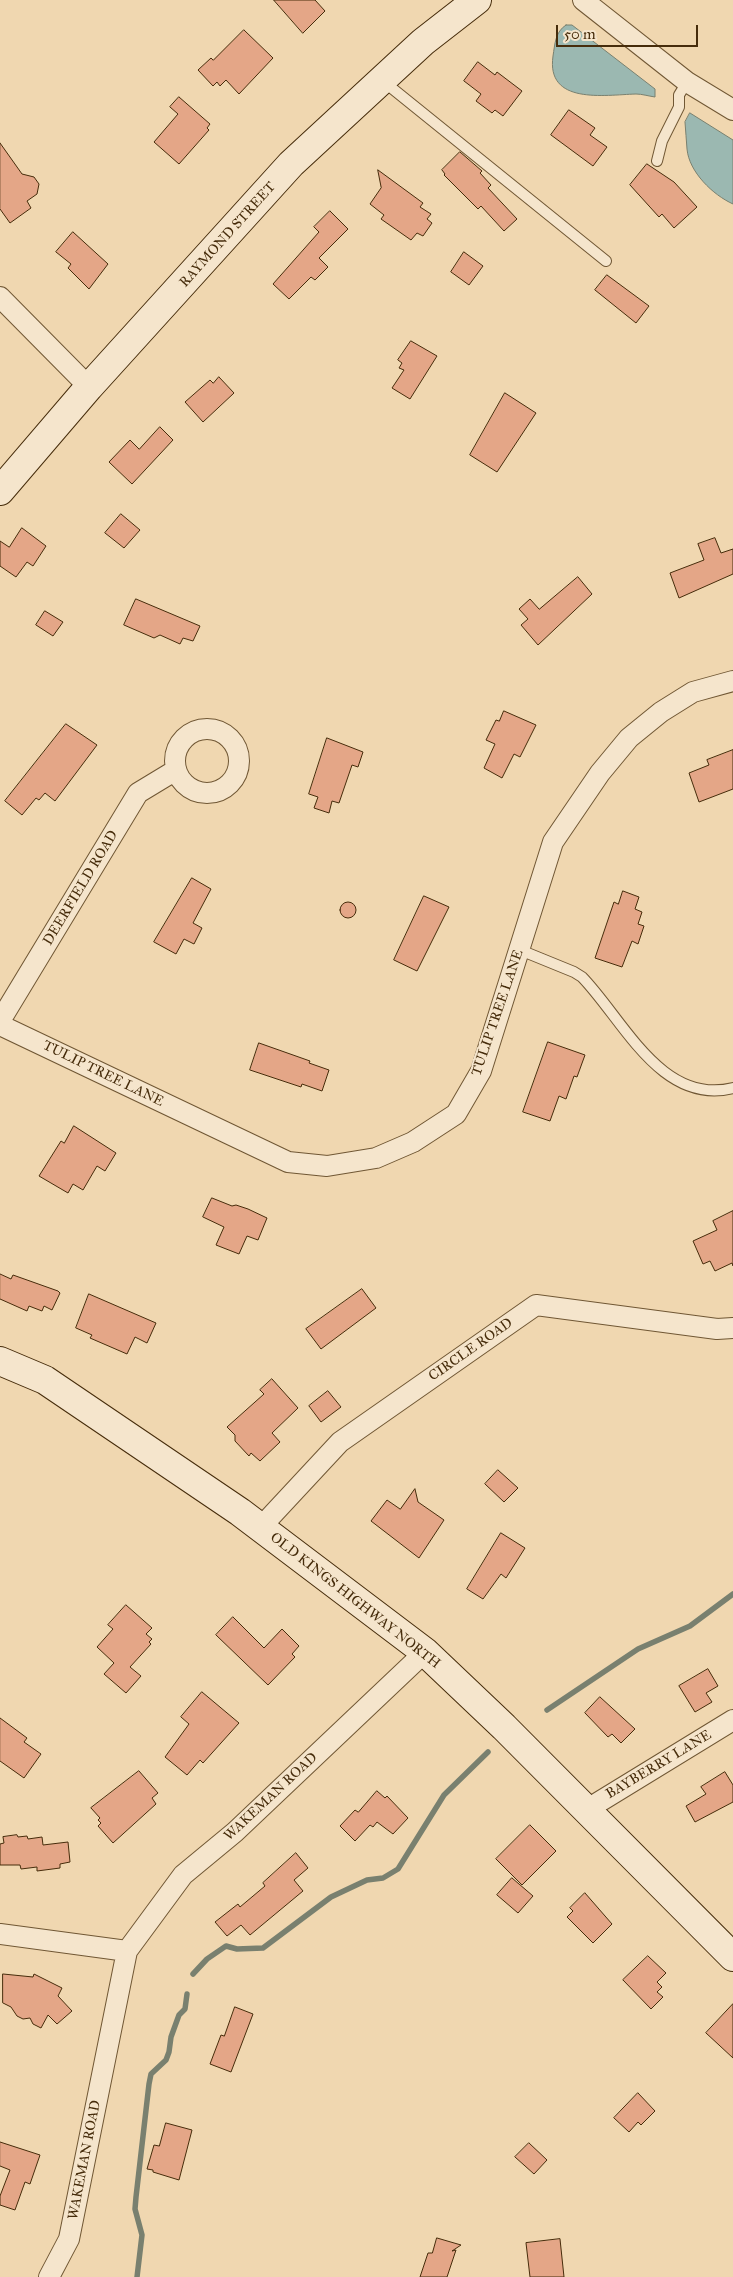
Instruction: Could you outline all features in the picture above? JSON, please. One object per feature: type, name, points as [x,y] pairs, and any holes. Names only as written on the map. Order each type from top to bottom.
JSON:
[{"type":"main road","name":"RAYMOND STREET","points":[[0,491],[89,387],[291,164],[443,25],[477,0]]},
{"type":"main road","name":"OLD KINGS HIGHWAY NORTH","points":[[0,1361],[44,1380],[260,1528],[425,1652],[733,1957]]},
{"type":"street","points":[[583,0],[687,82],[733,110]]},
{"type":"street","points":[[0,297],[89,387]]},
{"type":"street","name":"TULIP TREE LANE","points":[[0,1025],[288,1162],[328,1166],[376,1158],[413,1142],[456,1114],[480,1071],[553,842],[600,773],[629,738],[661,712],[693,692],[733,681]]},
{"type":"street","name":"DEERFIELD ROAD","points":[[0,1021],[138,794],[176,770]]},
{"type":"street","name":"CIRCLE ROAD","points":[[260,1528],[340,1442],[536,1305],[717,1329],[733,1328]]},
{"type":"street","name":"WAKEMAN ROAD","points":[[50,2277],[69,2239],[127,1951],[183,1875],[235,1832],[425,1652]]},
{"type":"street","name":"BAYBERRY LANE","points":[[586,1810],[733,1720]]},
{"type":"street","points":[[0,1934],[127,1951]]},
{"type":"lane","points":[[381,80],[606,261]]},
{"type":"lane","points":[[657,161],[662,141],[679,107],[679,95],[687,82]]},
{"type":"lane","points":[[520,950],[582,977],[646,1056],[681,1084],[705,1091],[719,1092],[733,1088]]},
{"type":"water","points":[[566,25],[572,25],[655,89],[655,97],[638,94],[580,94],[568,90],[559,83],[553,72],[553,56],[558,35]]},
{"type":"water","points":[[690,113],[733,140],[733,204],[710,189],[692,166],[687,149],[685,122]]},
{"type":"building","points":[[274,0],[315,0],[325,11],[303,33]]},
{"type":"building","points":[[244,30],[273,58],[239,94],[226,80],[220,86],[217,82],[213,86],[198,70],[211,58],[213,60]]},
{"type":"building","points":[[478,62],[495,75],[497,72],[522,91],[503,116],[495,110],[492,113],[476,101],[481,94],[464,81]]},
{"type":"building","points":[[179,97],[210,124],[207,128],[209,130],[179,164],[154,142],[178,114],[170,107]]},
{"type":"building","points":[[569,110],[595,128],[590,135],[607,147],[593,166],[551,135]]},
{"type":"building","points":[[0,143],[22,174],[34,177],[39,184],[37,194],[27,201],[31,208],[10,223],[0,209]]},
{"type":"building","points":[[460,152],[482,171],[480,173],[491,185],[488,188],[517,219],[504,231],[481,206],[478,209],[444,175],[442,170]]},
{"type":"building","points":[[647,164],[674,182],[697,207],[674,228],[662,214],[659,217],[630,185]]},
{"type":"building","points":[[378,170],[423,203],[420,207],[431,214],[427,219],[432,223],[423,236],[417,233],[411,240],[381,219],[384,215],[370,204],[381,188]]},
{"type":"building","points":[[330,211],[348,229],[319,258],[328,267],[315,280],[311,277],[289,299],[273,284],[319,232],[314,227]]},
{"type":"building","points":[[73,232],[108,264],[89,289],[68,268],[71,264],[56,252]]},
{"type":"building","points":[[464,252],[483,266],[469,285],[451,272]]},
{"type":"building","points":[[607,275],[649,306],[636,323],[595,290]]},
{"type":"building","points":[[411,341],[437,356],[410,399],[392,388],[404,370],[399,368],[402,363],[398,360]]},
{"type":"building","points":[[219,377],[234,393],[203,422],[185,402],[210,380],[213,383]]},
{"type":"building","points":[[505,393],[536,413],[497,472],[470,455]]},
{"type":"building","points":[[160,427],[173,440],[132,484],[109,462],[130,440],[139,449]]},
{"type":"building","points":[[121,514],[140,530],[124,548],[105,533]]},
{"type":"building","points":[[22,528],[46,546],[33,566],[27,562],[16,577],[0,566],[0,541],[9,547]]},
{"type":"building","points":[[715,538],[721,553],[733,549],[733,574],[679,598],[670,573],[704,560],[698,544]]},
{"type":"building","points":[[578,577],[592,594],[538,645],[521,625],[528,619],[519,609],[530,599],[539,609]]},
{"type":"building","points":[[136,599],[200,626],[193,641],[183,638],[180,644],[160,635],[154,638],[124,625]]},
{"type":"building","points":[[45,611],[63,622],[53,636],[36,625]]},
{"type":"building","points":[[504,711],[536,725],[520,757],[514,754],[502,778],[484,768],[495,744],[486,740],[496,720],[499,721]]},
{"type":"building","points":[[66,724],[97,745],[55,801],[45,793],[39,800],[36,798],[22,815],[5,801]]},
{"type":"building","points":[[327,738],[363,752],[358,767],[352,765],[339,803],[332,801],[329,813],[314,808],[318,797],[309,794]]},
{"type":"building","points":[[733,750],[733,789],[699,802],[689,773],[709,765],[707,760]]},
{"type":"building","points":[[192,878],[211,889],[193,923],[202,928],[194,944],[184,939],[176,954],[154,942]]},
{"type":"building","points":[[623,891],[639,897],[635,909],[642,912],[638,924],[644,926],[638,944],[632,941],[622,967],[595,958],[614,902],[618,904]]},
{"type":"building","points":[[424,896],[449,907],[417,971],[394,960]]},
{"type":"building","points":[[348,902],[354,904],[356,910],[354,916],[348,918],[342,916],[340,910],[342,904]]},
{"type":"building","points":[[548,1042],[585,1055],[577,1077],[574,1076],[566,1099],[559,1096],[550,1121],[523,1112]]},
{"type":"building","points":[[259,1043],[310,1061],[309,1063],[329,1070],[322,1091],[302,1084],[301,1087],[250,1070]]},
{"type":"building","points":[[74,1126],[116,1153],[105,1171],[97,1166],[83,1190],[73,1184],[68,1193],[39,1176],[61,1141],[64,1143]]},
{"type":"building","points":[[212,1198],[232,1206],[236,1205],[248,1209],[267,1218],[258,1240],[247,1236],[239,1254],[216,1245],[224,1227],[203,1217]]},
{"type":"building","points":[[733,1211],[733,1266],[732,1263],[715,1271],[710,1261],[703,1264],[693,1241],[717,1230],[713,1221]]},
{"type":"building","points":[[0,1274],[11,1279],[13,1275],[58,1291],[60,1293],[52,1310],[44,1306],[42,1311],[29,1306],[27,1311],[0,1299]]},
{"type":"building","points":[[362,1289],[376,1308],[321,1349],[306,1329]]},
{"type":"building","points":[[89,1294],[156,1323],[147,1343],[135,1337],[127,1354],[90,1338],[92,1335],[76,1328]]},
{"type":"building","points":[[272,1379],[298,1408],[272,1433],[280,1442],[260,1461],[251,1453],[249,1456],[235,1441],[235,1435],[227,1427],[264,1394],[260,1390]]},
{"type":"building","points":[[328,1391],[341,1407],[321,1422],[309,1406]]},
{"type":"building","points":[[498,1470],[518,1488],[504,1502],[485,1484]]},
{"type":"building","points":[[415,1489],[418,1502],[444,1520],[419,1558],[371,1521],[387,1500],[400,1509]]},
{"type":"building","points":[[501,1533],[525,1548],[506,1578],[501,1574],[483,1599],[467,1589]]},
{"type":"building","points":[[126,1605],[152,1628],[146,1634],[152,1639],[149,1642],[151,1644],[130,1667],[141,1676],[126,1693],[104,1674],[114,1663],[97,1647],[113,1629],[108,1625]]},
{"type":"building","points":[[233,1617],[264,1648],[282,1629],[299,1646],[292,1654],[295,1657],[268,1685],[216,1635]]},
{"type":"building","points":[[708,1669],[718,1686],[706,1693],[712,1702],[695,1712],[679,1686]]},
{"type":"building","points":[[202,1692],[239,1723],[203,1763],[200,1760],[187,1775],[165,1757],[189,1724],[181,1717]]},
{"type":"building","points":[[600,1697],[635,1729],[621,1743],[612,1734],[608,1737],[585,1713]]},
{"type":"building","points":[[0,1718],[27,1738],[24,1742],[41,1754],[24,1778],[0,1761]]},
{"type":"building","points":[[139,1771],[158,1793],[152,1798],[156,1804],[113,1843],[98,1826],[101,1823],[98,1820],[100,1818],[91,1808]]},
{"type":"building","points":[[725,1772],[733,1785],[733,1802],[695,1822],[686,1806],[706,1794],[701,1787]]},
{"type":"building","points":[[377,1791],[385,1798],[387,1796],[408,1818],[393,1834],[377,1822],[373,1827],[370,1825],[355,1841],[340,1826],[355,1810],[358,1812]]},
{"type":"building","points":[[530,1825],[556,1851],[522,1885],[496,1859]]},
{"type":"building","points":[[17,1835],[18,1837],[27,1836],[28,1839],[42,1837],[43,1845],[68,1842],[70,1862],[60,1864],[60,1868],[37,1871],[37,1867],[21,1869],[20,1865],[0,1865],[0,1844],[4,1843],[3,1837]]},
{"type":"building","points":[[296,1853],[308,1868],[294,1880],[303,1891],[250,1935],[241,1925],[227,1936],[215,1922],[238,1904],[240,1907],[265,1886],[263,1883]]},
{"type":"building","points":[[512,1878],[533,1896],[518,1913],[497,1895]]},
{"type":"building","points":[[585,1893],[612,1924],[593,1943],[567,1917],[573,1911],[570,1908]]},
{"type":"building","points":[[648,1956],[666,1973],[657,1982],[662,1987],[657,1992],[663,1997],[651,2009],[623,1980]]},
{"type":"building","points":[[3,1974],[33,1977],[34,1974],[62,1988],[58,1996],[72,2011],[57,2024],[48,2015],[41,2028],[33,2024],[30,2018],[23,2019],[17,2016],[11,2007],[3,2003]]},
{"type":"building","points":[[733,2004],[733,2058],[706,2033]]},
{"type":"building","points":[[235,2007],[253,2014],[231,2072],[210,2064],[221,2035],[224,2036]]},
{"type":"building","points":[[638,2093],[655,2111],[641,2125],[638,2122],[629,2132],[614,2118]]},
{"type":"building","points":[[166,2123],[192,2130],[179,2180],[147,2169],[154,2145],[159,2146]]},
{"type":"building","points":[[0,2142],[40,2155],[30,2184],[25,2182],[15,2210],[0,2205],[0,2196],[10,2170],[0,2166]]},
{"type":"building","points":[[529,2143],[547,2160],[534,2174],[515,2157]]},
{"type":"building","points":[[437,2238],[461,2245],[452,2251],[456,2250],[447,2277],[420,2277],[428,2253],[432,2253]]},
{"type":"building","points":[[560,2239],[564,2277],[530,2277],[526,2243]]},
{"type":"waterway","points":[[547,1710],[638,1649],[690,1626],[733,1594]]},
{"type":"waterway","points":[[193,1974],[207,1959],[226,1946],[237,1949],[263,1948],[331,1897],[367,1880],[383,1878],[398,1869],[444,1795],[488,1752]]},
{"type":"waterway","points":[[137,2277],[142,2235],[135,2209],[149,2084],[151,2074],[166,2060],[171,2037],[179,2015],[185,2009],[187,1994]]}]
